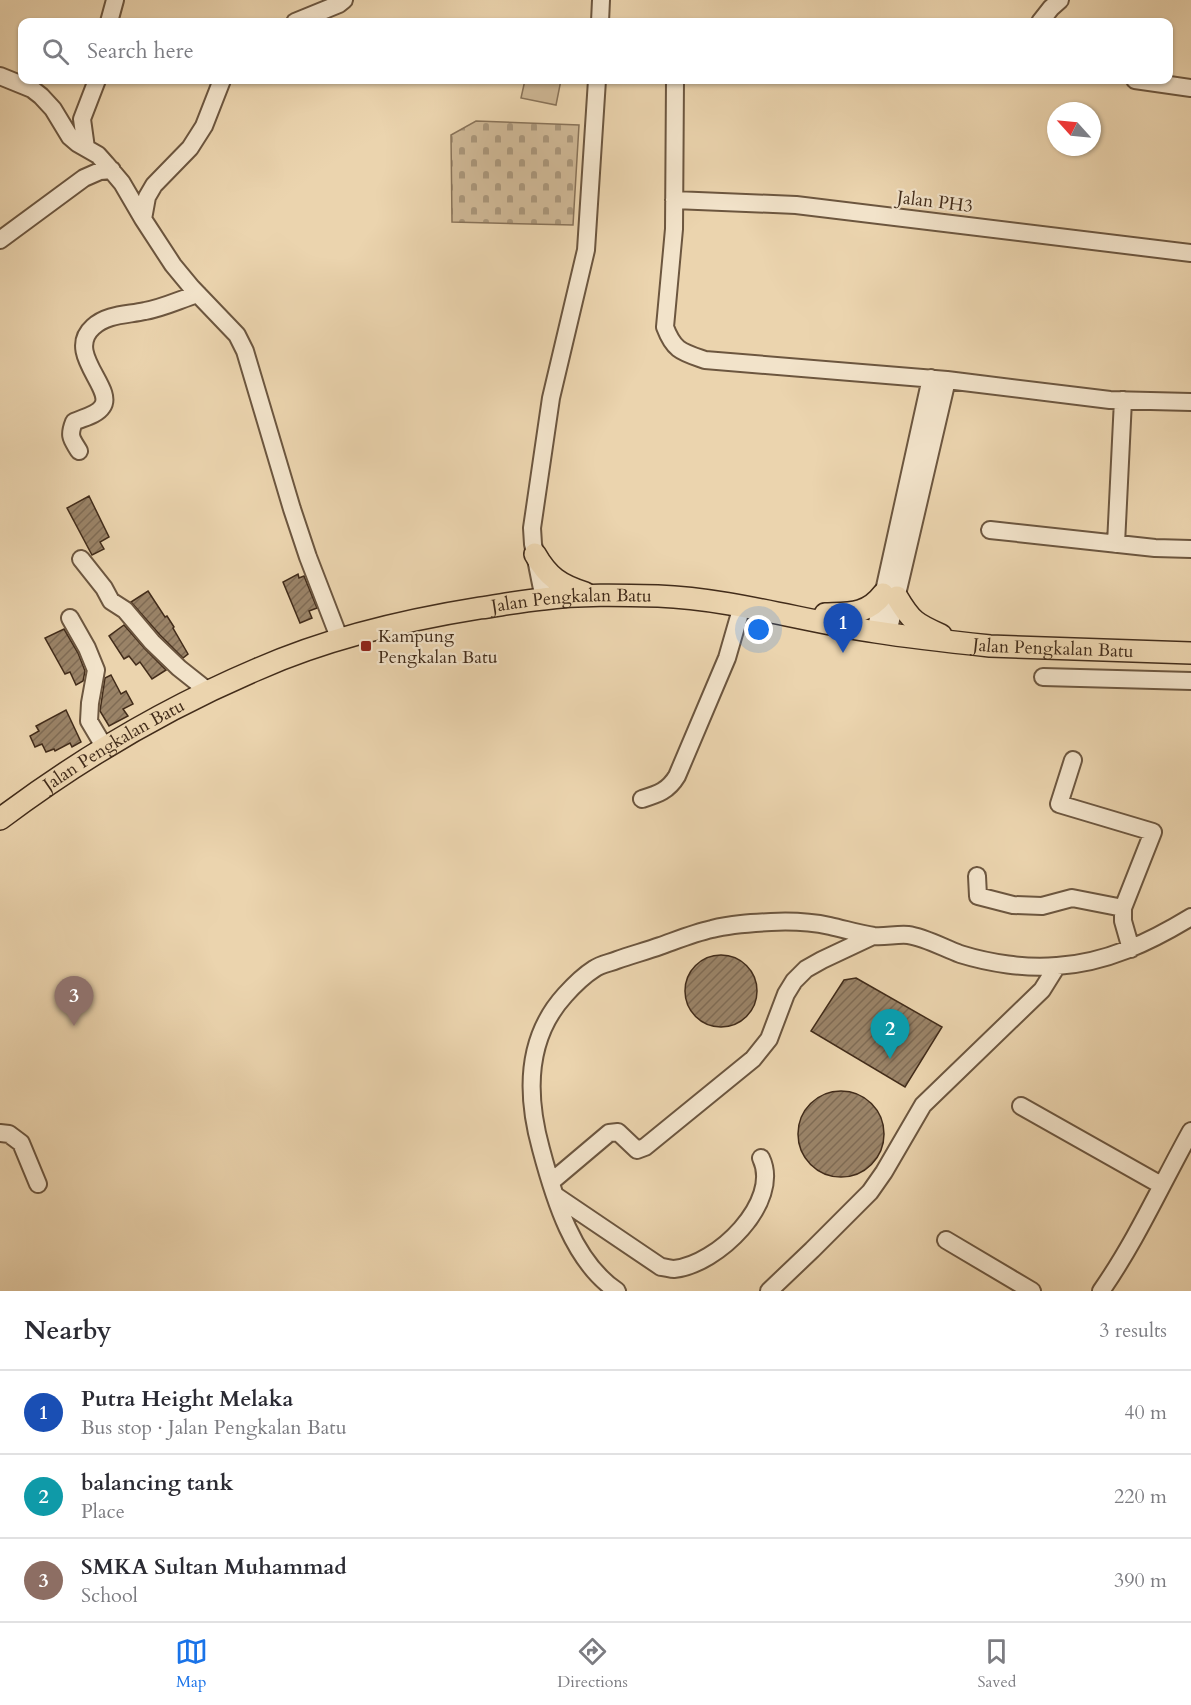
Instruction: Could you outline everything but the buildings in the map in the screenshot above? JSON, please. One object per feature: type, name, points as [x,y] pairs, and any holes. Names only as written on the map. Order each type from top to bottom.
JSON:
[{"type":"main road","points":[[535,554],[543,568],[558,582],[575,590],[603,596]]},
{"type":"main road","name":"Jalan Pengkalan Batu","points":[[0,819],[65,772],[105,748],[208,691],[259,668],[340,639],[419,619],[543,599],[658,596],[742,606],[882,633],[958,643],[1191,653]]},
{"type":"main road","points":[[788,615],[856,612],[867,609],[890,596],[916,624],[958,643]]},
{"type":"street","points":[[110,18],[115,0]]},
{"type":"street","points":[[305,18],[344,0]]},
{"type":"street","points":[[600,18],[601,0]]},
{"type":"street","points":[[1043,18],[1060,0]]},
{"type":"street","points":[[0,76],[18,83]]},
{"type":"street","points":[[20,84],[41,96],[53,109],[70,137],[98,155],[111,170],[122,183],[173,265],[237,335],[245,351],[308,557],[340,639]]},
{"type":"street","points":[[86,148],[82,119],[95,84]]},
{"type":"street","points":[[143,219],[147,197],[154,185],[189,148],[204,126],[220,84]]},
{"type":"street","points":[[543,599],[532,528],[551,398],[587,243],[597,84]]},
{"type":"street","points":[[675,84],[674,229],[665,327],[670,341],[678,349],[705,360],[939,379],[1123,400],[1191,402]]},
{"type":"street","points":[[1163,84],[1191,88]]},
{"type":"street","points":[[0,240],[84,178],[100,171],[111,170]]},
{"type":"street","name":"Jalan PH3","points":[[674,200],[796,205],[1191,253]]},
{"type":"street","points":[[79,451],[70,438],[70,430],[74,422],[98,411],[104,406],[105,399],[85,354],[84,344],[91,328],[111,317],[146,311],[198,294]]},
{"type":"street","points":[[882,633],[939,379]]},
{"type":"street","points":[[1116,544],[1123,400]]},
{"type":"street","points":[[990,530],[1155,548],[1191,549]]},
{"type":"street","points":[[81,559],[104,588],[111,601],[125,610],[179,668],[208,691]]},
{"type":"street","points":[[642,799],[667,790],[677,776],[724,667],[742,606]]},
{"type":"street","points":[[70,618],[96,670],[89,721],[105,748]]},
{"type":"street","points":[[1042,677],[1191,681]]},
{"type":"street","points":[[1072,760],[1059,804],[1153,832],[1123,908],[1123,921],[1131,949]]},
{"type":"street","points":[[977,876],[978,896],[1013,905],[1042,906],[1072,898],[1123,908]]},
{"type":"street","points":[[617,1291],[591,1266],[575,1242],[553,1189],[534,1127],[532,1066],[543,1026],[556,1006],[579,980],[597,967],[710,929],[773,921],[826,925],[873,936],[910,935],[986,961],[1057,966],[1104,958],[1131,949],[1164,934],[1191,917]]},
{"type":"street","points":[[553,1189],[609,1133],[618,1132],[637,1150],[645,1147],[753,1059],[769,1039],[786,994],[794,981],[806,969],[873,936]]},
{"type":"street","points":[[769,1291],[870,1192],[923,1105],[1042,990],[1057,966]]},
{"type":"street","points":[[1022,1106],[1161,1185]]},
{"type":"street","points":[[1101,1291],[1123,1259],[1191,1131]]},
{"type":"street","points":[[0,1133],[9,1134],[21,1143],[38,1184]]},
{"type":"street","points":[[553,1189],[661,1267],[674,1269],[694,1264],[715,1253],[751,1218],[764,1184],[766,1169],[761,1158]]},
{"type":"street","points":[[946,1240],[1032,1291]]},
{"type":"green space","points":[[524,84],[560,84],[556,105],[521,98]]},
{"type":"green space","points":[[476,121],[579,125],[573,225],[452,222],[451,135]]},
{"type":"place","name":"Kampung Pengkalan Batu","points":[[366,646]]},
{"type":"place","name":"Putra Height Melaka","points":[[843,653]]},
{"type":"place","name":"SMKA Sultan Muhammad","points":[[74,1026]]},
{"type":"place","name":"balancing tank","points":[[890,1059]]}]
